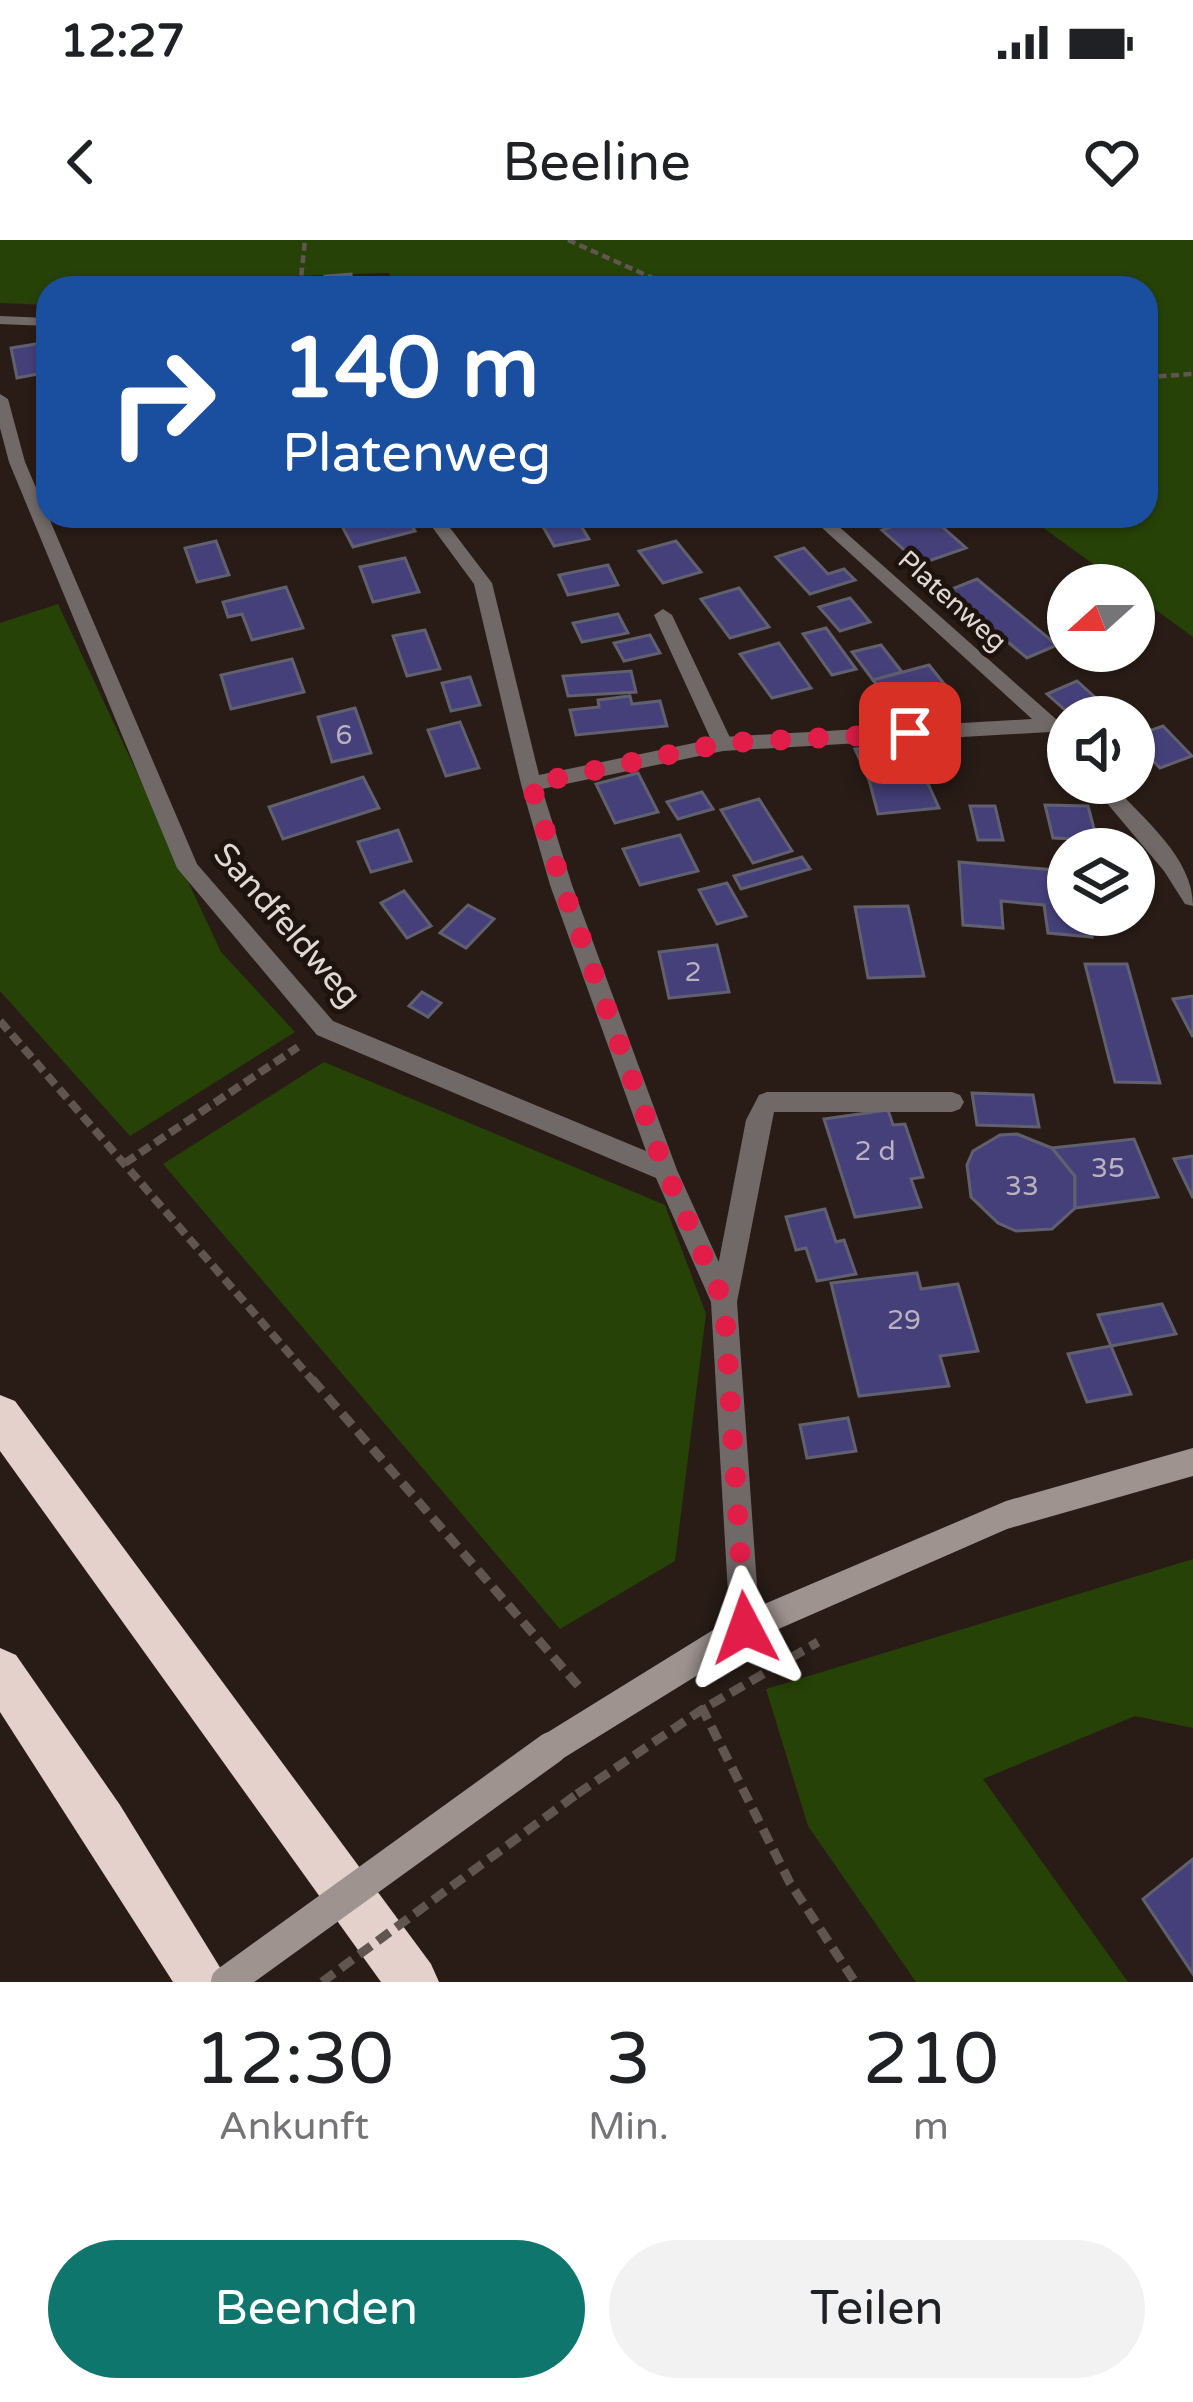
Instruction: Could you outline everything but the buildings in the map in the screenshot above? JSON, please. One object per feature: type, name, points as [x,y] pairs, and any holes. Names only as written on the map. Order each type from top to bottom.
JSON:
[{"type":"highway","points":[[0,1416],[413,1982]]},
{"type":"highway","points":[[0,1670],[104,1822],[203,1982]]},
{"type":"main road","points":[[227,1982],[602,1712],[745,1628],[1006,1515],[1193,1462]]},
{"type":"street","points":[[0,320],[36,322]]},
{"type":"street","name":"Sandfeldweg","points":[[0,399],[17,462],[36,507]]},
{"type":"street","name":"Sandfeldweg","points":[[45,528],[188,868],[325,1028],[665,1170]]},
{"type":"street","points":[[441,528],[483,583],[531,784],[562,885],[665,1170],[724,1302]]},
{"type":"street","name":"Platenweg","points":[[830,528],[1047,722]]},
{"type":"street","points":[[663,615],[723,743]]},
{"type":"street","points":[[531,784],[723,743],[1047,725]]},
{"type":"street","points":[[1118,804],[1193,898]]},
{"type":"street","points":[[745,1628],[724,1302],[758,1120],[767,1102],[952,1102]]},
{"type":"path","points":[[301,276],[305,240]]},
{"type":"path","points":[[568,240],[648,276]]},
{"type":"path","points":[[1158,376],[1193,374]]},
{"type":"path","points":[[0,1021],[602,1712]]},
{"type":"path","points":[[125,1163],[325,1028]]},
{"type":"path","points":[[322,1982],[577,1794],[703,1708],[821,1640]]},
{"type":"path","points":[[703,1708],[742,1800],[825,1943],[855,1982]]},
{"type":"green space","points":[[0,240],[1193,240],[1193,637],[1155,609],[1155,564],[1093,564],[1044,528],[1158,528],[1158,276],[36,276],[36,304],[0,303]]},
{"type":"green space","points":[[58,604],[221,952],[295,1032],[130,1136],[0,991],[0,623]]},
{"type":"green space","points":[[324,1062],[665,1205],[706,1314],[675,1561],[560,1629],[163,1164]]},
{"type":"green space","points":[[1193,1559],[1193,1728],[1135,1716],[983,1779],[1128,1982],[916,1982],[808,1826],[766,1689]]},
{"type":"route","points":[[745,1628],[724,1302],[665,1170],[562,885],[531,784],[723,743],[910,733]]}]
